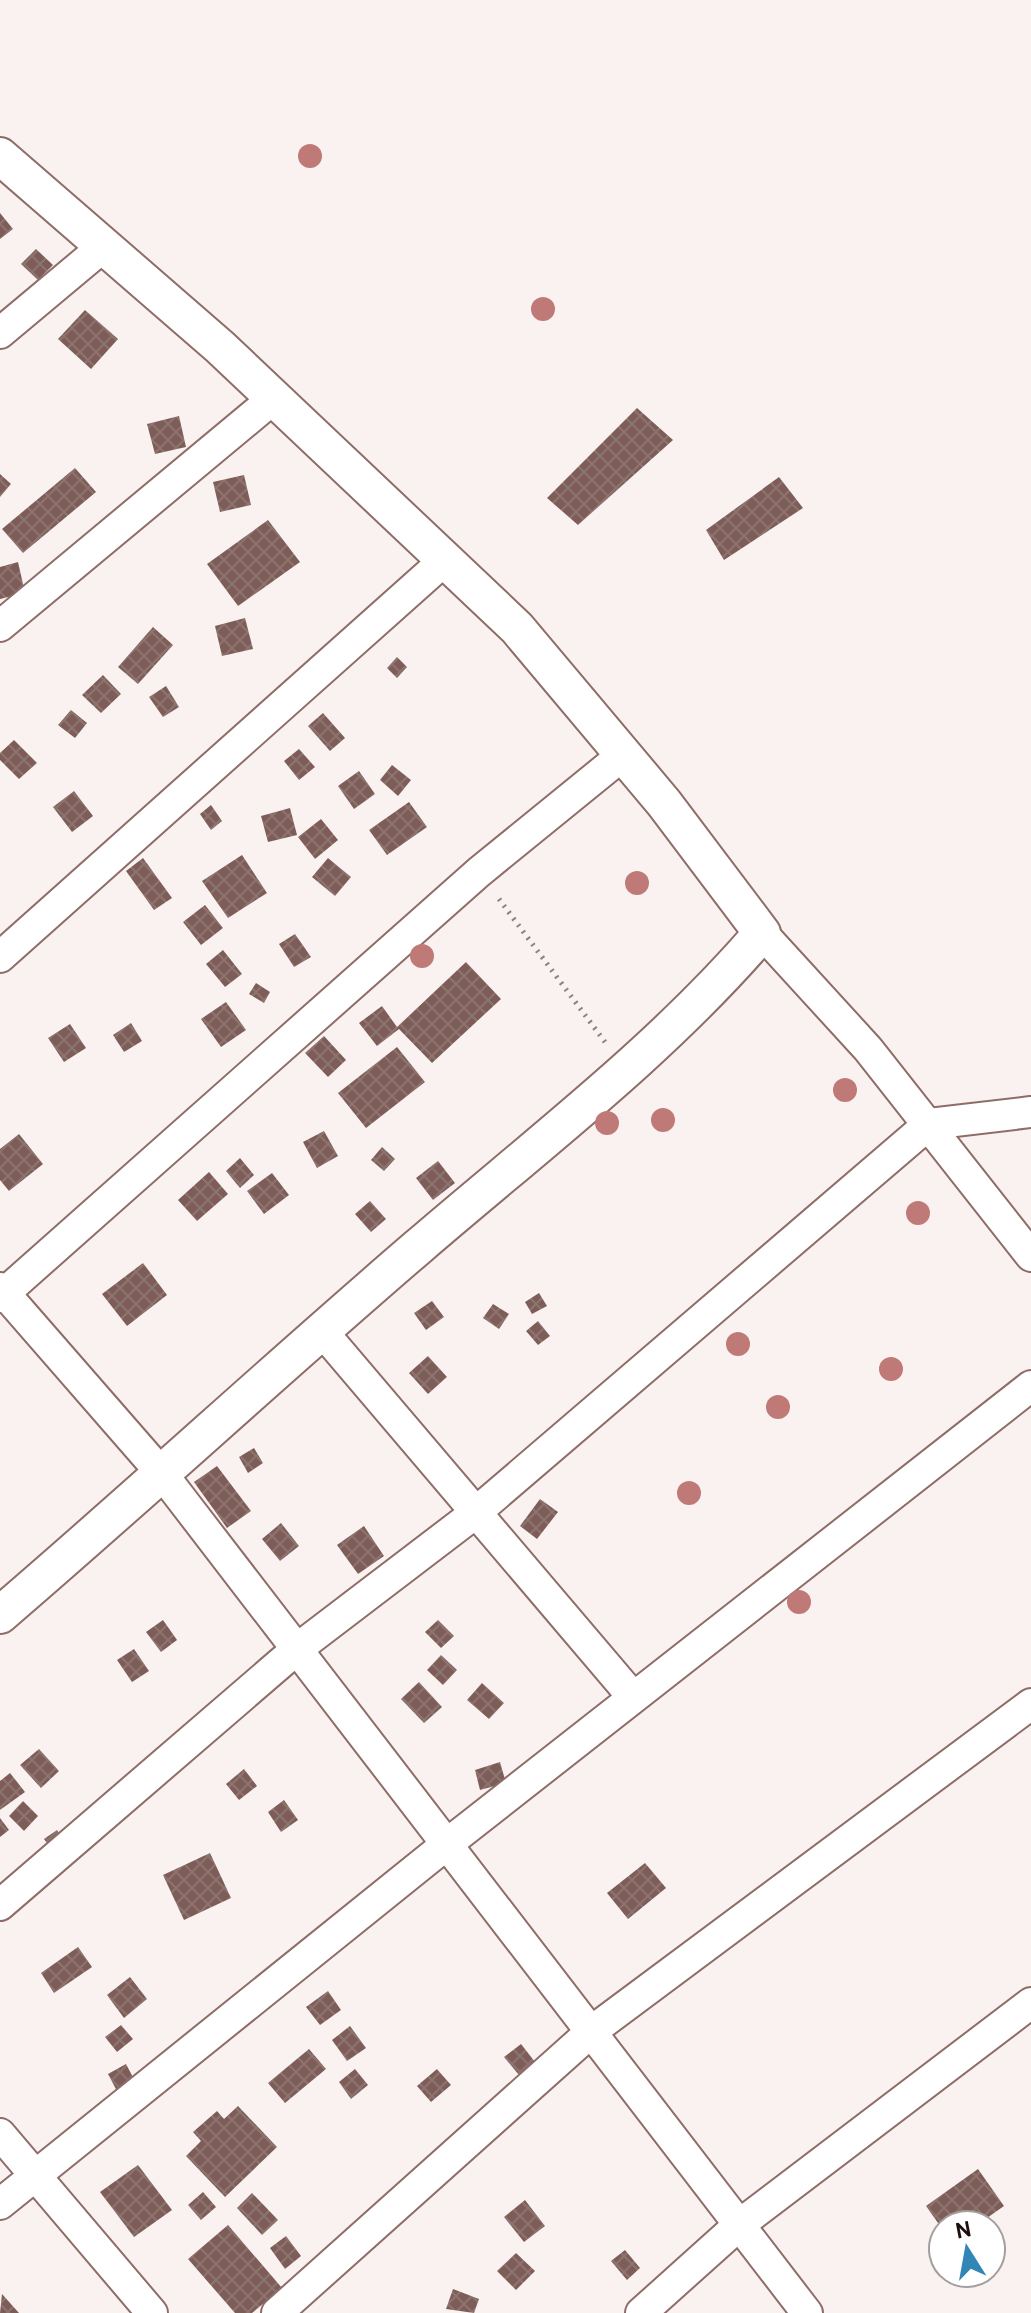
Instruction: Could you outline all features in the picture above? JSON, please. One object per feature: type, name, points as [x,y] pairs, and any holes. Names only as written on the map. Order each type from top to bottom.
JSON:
[{"type":"street","points":[[0,156],[274,398],[517,628],[624,754],[762,933],[805,976],[929,1124],[1031,1256]]},
{"type":"street","points":[[0,333],[104,246]]},
{"type":"street","points":[[0,626],[274,398]]},
{"type":"street","points":[[0,957],[446,559]]},
{"type":"street","points":[[624,754],[479,872],[1,1293],[163,1475],[807,2313]]},
{"type":"street","points":[[0,1615],[163,1475],[321,1330],[686,1015],[762,933]]},
{"type":"street","points":[[0,1905],[297,1649],[474,1514],[929,1124],[1031,1112]]},
{"type":"street","points":[[321,1330],[474,1514],[633,1697]]},
{"type":"street","points":[[0,2204],[34,2173],[447,1844],[1031,1386]]},
{"type":"street","points":[[277,2313],[592,2031],[1031,1704]]},
{"type":"street","points":[[641,2313],[739,2225],[1031,2003]]},
{"type":"street","points":[[0,2134],[152,2313]]},
{"type":"path","points":[[479,872],[625,1069]]},
{"type":"building","points":[[0,213],[13,229],[0,239]]},
{"type":"building","points":[[36,249],[53,265],[38,280],[21,264]]},
{"type":"building","points":[[85,310],[118,339],[91,369],[58,339]]},
{"type":"building","points":[[637,408],[673,440],[578,525],[547,498]]},
{"type":"building","points":[[179,416],[186,447],[155,454],[147,424]]},
{"type":"building","points":[[75,468],[96,492],[23,553],[2,529]]},
{"type":"building","points":[[0,474],[11,484],[0,497]]},
{"type":"building","points":[[244,475],[251,505],[220,512],[213,482]]},
{"type":"building","points":[[779,477],[803,508],[724,560],[706,530]]},
{"type":"building","points":[[268,520],[300,562],[238,606],[207,564]]},
{"type":"building","points":[[18,562],[25,593],[0,599],[0,567]]},
{"type":"building","points":[[245,618],[253,649],[222,656],[215,626]]},
{"type":"building","points":[[153,627],[173,645],[138,684],[118,667]]},
{"type":"building","points":[[397,657],[407,667],[397,678],[387,668]]},
{"type":"building","points":[[103,675],[121,694],[101,713],[82,695]]},
{"type":"building","points":[[166,686],[179,707],[163,717],[149,697]]},
{"type":"building","points":[[71,710],[87,723],[75,738],[58,725]]},
{"type":"building","points":[[323,713],[345,738],[330,751],[308,726]]},
{"type":"building","points":[[14,740],[37,763],[19,779],[0,760],[0,753]]},
{"type":"building","points":[[299,749],[315,767],[299,780],[284,761]]},
{"type":"building","points":[[392,765],[411,780],[398,796],[380,780]]},
{"type":"building","points":[[359,771],[375,794],[354,809],[338,786]]},
{"type":"building","points":[[74,791],[93,816],[72,832],[53,807]]},
{"type":"building","points":[[409,802],[427,827],[387,855],[369,830]]},
{"type":"building","points":[[211,805],[222,821],[211,830],[200,814]]},
{"type":"building","points":[[290,808],[297,835],[268,842],[261,816]]},
{"type":"building","points":[[321,819],[338,840],[315,859],[298,837]]},
{"type":"building","points":[[242,855],[267,893],[228,918],[202,881]]},
{"type":"building","points":[[143,858],[172,898],[154,910],[126,871]]},
{"type":"building","points":[[328,858],[351,877],[335,896],[312,877]]},
{"type":"building","points":[[205,905],[223,928],[201,945],[183,922]]},
{"type":"building","points":[[295,934],[311,957],[294,967],[279,944]]},
{"type":"building","points":[[223,950],[242,974],[225,987],[206,964]]},
{"type":"building","points":[[466,962],[501,999],[432,1063],[399,1029],[377,1046],[359,1023],[382,1006],[397,1027]]},
{"type":"building","points":[[256,983],[270,992],[264,1003],[249,994]]},
{"type":"building","points":[[226,1002],[246,1030],[221,1047],[201,1019]]},
{"type":"building","points":[[131,1023],[142,1041],[124,1052],[113,1035]]},
{"type":"building","points":[[70,1024],[86,1048],[64,1062],[48,1038]]},
{"type":"building","points":[[324,1036],[346,1060],[328,1077],[305,1053]]},
{"type":"building","points":[[397,1047],[425,1082],[366,1128],[338,1093]]},
{"type":"building","points":[[324,1131],[338,1156],[317,1168],[303,1142]]},
{"type":"building","points":[[19,1134],[43,1164],[9,1191],[0,1180],[0,1149]]},
{"type":"building","points":[[382,1147],[395,1159],[384,1171],[371,1160]]},
{"type":"building","points":[[240,1158],[254,1175],[240,1188],[226,1171]]},
{"type":"building","points":[[438,1161],[455,1183],[433,1200],[416,1178]]},
{"type":"building","points":[[209,1172],[228,1194],[197,1221],[178,1200]]},
{"type":"building","points":[[272,1173],[289,1195],[264,1214],[247,1191]]},
{"type":"building","points":[[370,1201],[386,1219],[371,1232],[355,1214]]},
{"type":"building","points":[[143,1263],[167,1295],[127,1326],[102,1294]]},
{"type":"building","points":[[539,1293],[547,1306],[532,1314],[525,1302]]},
{"type":"building","points":[[432,1301],[444,1317],[426,1330],[414,1313]]},
{"type":"building","points":[[493,1304],[509,1314],[499,1329],[483,1318]]},
{"type":"building","points":[[538,1321],[550,1336],[538,1345],[526,1331]]},
{"type":"building","points":[[428,1356],[447,1377],[428,1394],[409,1373]]},
{"type":"building","points":[[254,1448],[263,1463],[248,1473],[239,1457]]},
{"type":"building","points":[[217,1466],[251,1511],[227,1528],[194,1482]]},
{"type":"building","points":[[540,1499],[558,1512],[537,1539],[520,1526]]},
{"type":"building","points":[[281,1523],[299,1546],[280,1561],[262,1539]]},
{"type":"building","points":[[364,1526],[384,1556],[358,1574],[337,1545]]},
{"type":"building","points":[[163,1620],[177,1640],[161,1652],[146,1632]]},
{"type":"building","points":[[438,1620],[454,1636],[441,1648],[425,1632]]},
{"type":"building","points":[[134,1649],[149,1671],[132,1682],[117,1660]]},
{"type":"building","points":[[441,1655],[457,1670],[443,1685],[427,1670]]},
{"type":"building","points":[[419,1682],[442,1707],[424,1723],[401,1699]]},
{"type":"building","points":[[482,1683],[504,1703],[489,1719],[467,1700]]},
{"type":"building","points":[[39,1749],[59,1771],[41,1788],[20,1765]]},
{"type":"building","points":[[500,1762],[506,1783],[480,1790],[475,1770]]},
{"type":"building","points":[[244,1769],[257,1786],[239,1800],[226,1784]]},
{"type":"building","points":[[10,1773],[25,1792],[0,1810],[0,1781]]},
{"type":"building","points":[[284,1800],[298,1820],[281,1832],[268,1812]]},
{"type":"building","points":[[23,1801],[38,1816],[24,1831],[9,1816]]},
{"type":"building","points":[[0,1818],[9,1830],[0,1837]]},
{"type":"building","points":[[57,1830],[65,1842],[52,1850],[44,1839]]},
{"type":"building","points":[[210,1853],[231,1898],[184,1920],[163,1875]]},
{"type":"building","points":[[645,1863],[666,1888],[628,1919],[607,1893]]},
{"type":"building","points":[[78,1947],[92,1967],[54,1993],[41,1973]]},
{"type":"building","points":[[130,1977],[147,1999],[124,2018],[107,1995]]},
{"type":"building","points":[[328,1991],[341,2010],[320,2025],[306,2007]]},
{"type":"building","points":[[121,2025],[133,2039],[117,2052],[105,2037]]},
{"type":"building","points":[[350,2026],[366,2048],[347,2061],[332,2040]]},
{"type":"building","points":[[521,2044],[535,2062],[519,2075],[504,2057]]},
{"type":"building","points":[[309,2049],[326,2069],[285,2103],[268,2083]]},
{"type":"building","points":[[126,2064],[136,2083],[118,2093],[108,2074]]},
{"type":"building","points":[[355,2069],[368,2085],[351,2099],[339,2082]]},
{"type":"building","points":[[437,2069],[451,2085],[431,2102],[417,2086]]},
{"type":"building","points":[[238,2106],[277,2147],[225,2197],[186,2156],[201,2141],[193,2132],[217,2111],[224,2119]]},
{"type":"building","points":[[138,2165],[172,2210],[134,2237],[100,2192]]},
{"type":"building","points":[[978,2169],[1004,2206],[1000,2209],[928,2209],[926,2206]]},
{"type":"building","points":[[203,2192],[216,2207],[201,2220],[188,2205]]},
{"type":"building","points":[[252,2193],[278,2220],[262,2235],[237,2208]]},
{"type":"building","points":[[525,2200],[545,2226],[524,2242],[504,2217]]},
{"type":"building","points":[[228,2225],[282,2288],[252,2313],[235,2313],[188,2259]]},
{"type":"building","points":[[286,2236],[301,2256],[285,2269],[270,2248]]},
{"type":"building","points":[[625,2250],[640,2268],[627,2280],[611,2261]]},
{"type":"building","points":[[516,2253],[535,2271],[516,2290],[497,2271]]},
{"type":"building","points":[[453,2289],[479,2299],[474,2313],[446,2309]]},
{"type":"building","points":[[2,2294],[19,2313],[0,2313]]}]
